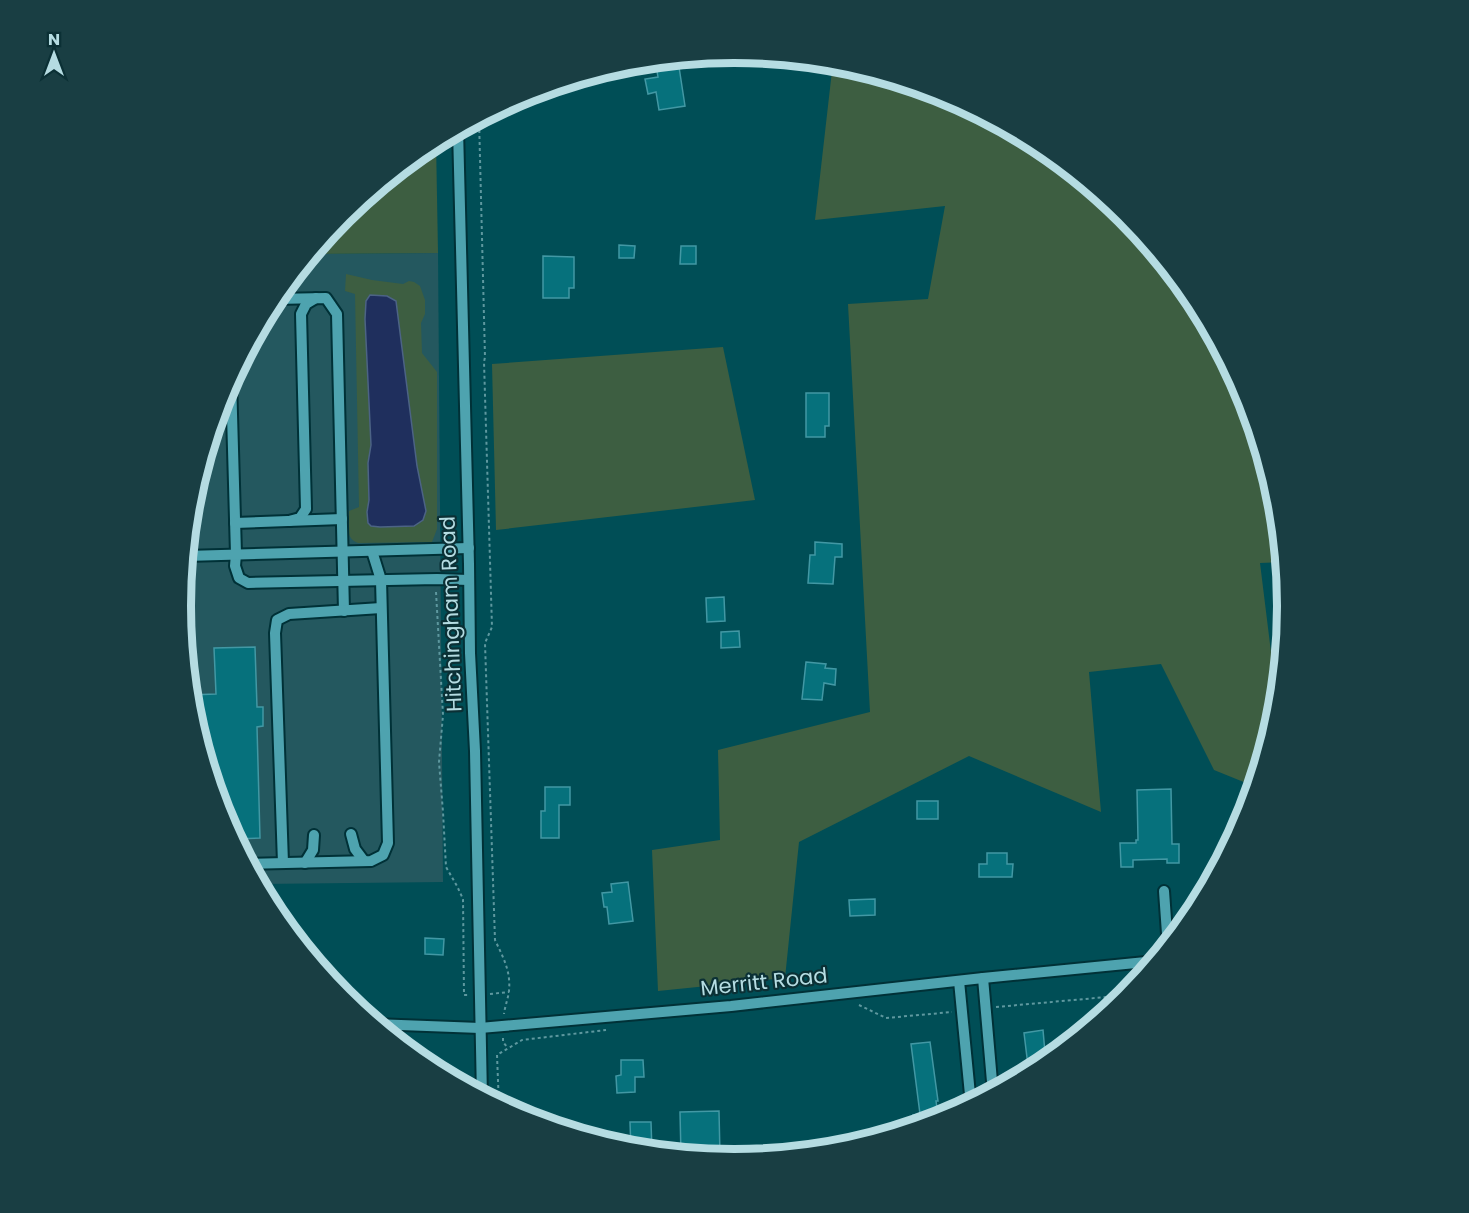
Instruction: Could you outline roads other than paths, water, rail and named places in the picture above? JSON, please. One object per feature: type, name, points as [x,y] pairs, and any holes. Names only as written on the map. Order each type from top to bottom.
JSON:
[{"type":"street","name":"Hitchingham Road","points":[[458,139],[482,1087]]},
{"type":"street","points":[[289,521],[300,518],[306,509],[301,314],[306,304],[317,298]]},
{"type":"street","points":[[287,299],[326,298],[337,314],[344,611]]},
{"type":"street","points":[[232,400],[235,566],[239,578],[248,583],[469,580]]},
{"type":"street","points":[[235,523],[342,519]]},
{"type":"street","points":[[194,556],[469,549]]},
{"type":"street","points":[[256,864],[370,861],[383,855],[388,843],[381,580],[372,551]]},
{"type":"street","points":[[283,863],[275,633],[277,620],[290,614],[381,608]]},
{"type":"street","points":[[351,834],[355,849],[364,861]]},
{"type":"street","points":[[305,863],[313,850],[314,836]]},
{"type":"street","points":[[1164,891],[1167,935]]},
{"type":"street","name":"Merritt Road","points":[[388,1025],[480,1028],[731,1006],[983,978],[1145,963]]},
{"type":"street","points":[[983,978],[992,1085]]},
{"type":"street","points":[[959,981],[970,1096]]},
{"type":"water","points":[[370,295],[387,296],[396,301],[417,466],[426,511],[423,520],[414,526],[380,527],[371,526],[368,523],[368,463],[371,445],[365,319],[366,301]]}]
